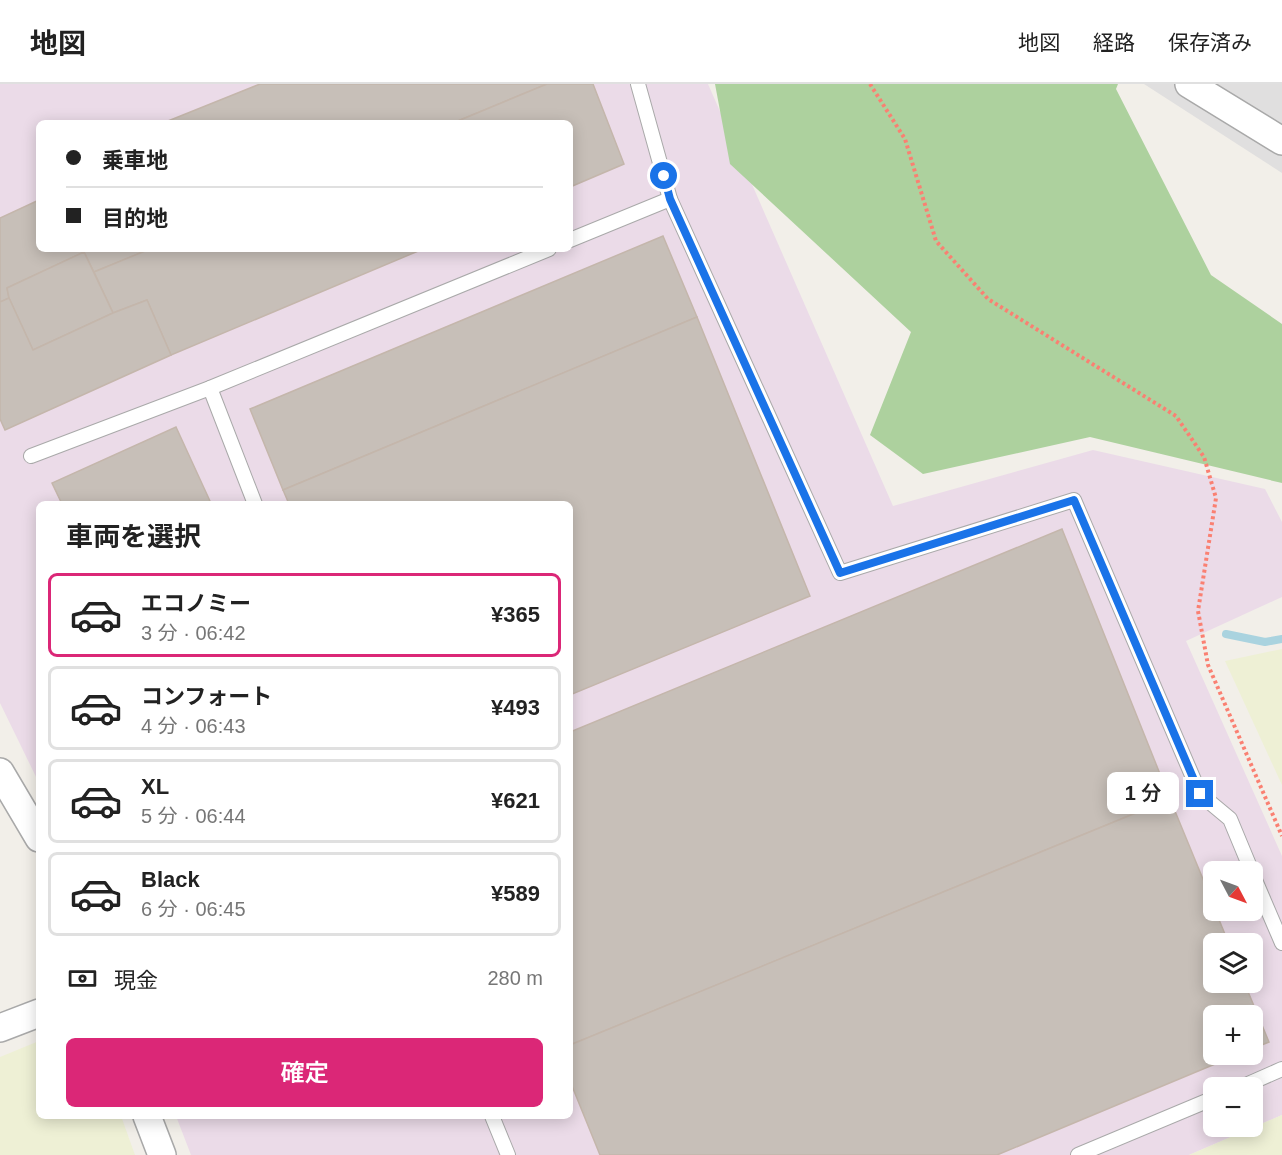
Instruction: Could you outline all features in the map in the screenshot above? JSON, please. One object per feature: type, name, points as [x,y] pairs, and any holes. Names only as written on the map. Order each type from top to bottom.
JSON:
[{"type":"street","points":[[1190,84],[1282,141]]},
{"type":"street","points":[[0,772],[36,833]]},
{"type":"street","points":[[0,1028],[36,1014]]},
{"type":"street","points":[[148,1119],[162,1155]]},
{"type":"lane","points":[[638,84],[670,199],[840,573],[1074,500],[1200,794],[1230,819],[1247,861]]},
{"type":"lane","points":[[573,239],[670,199]]},
{"type":"lane","points":[[31,456],[210,388],[542,252]]},
{"type":"lane","points":[[210,388],[254,501]]},
{"type":"lane","points":[[1263,898],[1282,944]]},
{"type":"lane","points":[[1263,1077],[1282,1069]]},
{"type":"lane","points":[[1078,1155],[1203,1103]]},
{"type":"lane","points":[[493,1119],[508,1155]]},
{"type":"path","points":[[870,84],[905,140],[936,241],[988,298],[1176,417],[1204,457],[1216,498],[1198,611],[1208,665],[1282,836]]},
{"type":"shaded area","points":[[0,84],[708,84],[893,506],[1093,450],[1265,489],[1282,522],[1282,597],[1186,641],[1282,856],[1282,1115],[1263,1123],[1263,1077],[1203,1077],[1203,1137],[1231,1137],[1189,1155],[191,1155],[177,1119],[573,1119],[573,501],[36,501],[36,777],[0,703]]},
{"type":"shaded area","points":[[1144,84],[1282,84],[1282,173]]},
{"type":"green space","points":[[715,84],[1118,84],[1116,89],[1211,275],[1282,324],[1282,483],[1090,437],[923,474],[870,435],[911,332],[730,164]]},
{"type":"green space","points":[[1282,649],[1282,785],[1225,661]]},
{"type":"green space","points":[[36,1042],[36,1119],[122,1119],[135,1155],[0,1155],[0,1057]]},
{"type":"green space","points":[[1282,1115],[1282,1155],[1189,1155],[1231,1137],[1263,1137],[1263,1123]]},
{"type":"building","points":[[260,84],[547,84],[460,120],[170,120]]},
{"type":"building","points":[[547,84],[593,84],[624,164],[573,186],[573,120],[460,120]]},
{"type":"building","points":[[36,201],[36,252],[84,252],[7,288],[9,298],[0,302],[0,218]]},
{"type":"building","points":[[663,236],[697,317],[283,490],[250,409]]},
{"type":"building","points":[[84,252],[143,252],[94,272]]},
{"type":"building","points":[[84,252],[113,313],[33,350],[9,298],[7,288]]},
{"type":"building","points":[[143,252],[416,252],[171,355],[147,300],[113,313],[94,272]]},
{"type":"building","points":[[9,298],[33,350],[147,300],[171,355],[5,430],[0,419],[0,302]]},
{"type":"building","points":[[697,317],[810,596],[573,694],[573,501],[288,501],[283,490]]},
{"type":"building","points":[[176,427],[210,501],[61,501],[52,483]]},
{"type":"building","points":[[1062,529],[1170,799],[573,1044],[573,731]]},
{"type":"building","points":[[1170,799],[1203,879],[1203,921],[1220,921],[1224,933],[1203,933],[1203,993],[1249,993],[1254,1005],[1203,1005],[1203,1065],[1213,1065],[997,1155],[600,1155],[573,1088],[573,1044]]},
{"type":"building","points":[[1263,1028],[1269,1042],[1263,1044]]},
{"type":"waterway","points":[[1226,634],[1265,642],[1282,639]]},
{"type":"route","points":[[664,176],[670,199],[840,573],[1074,500],[1200,794]]}]
